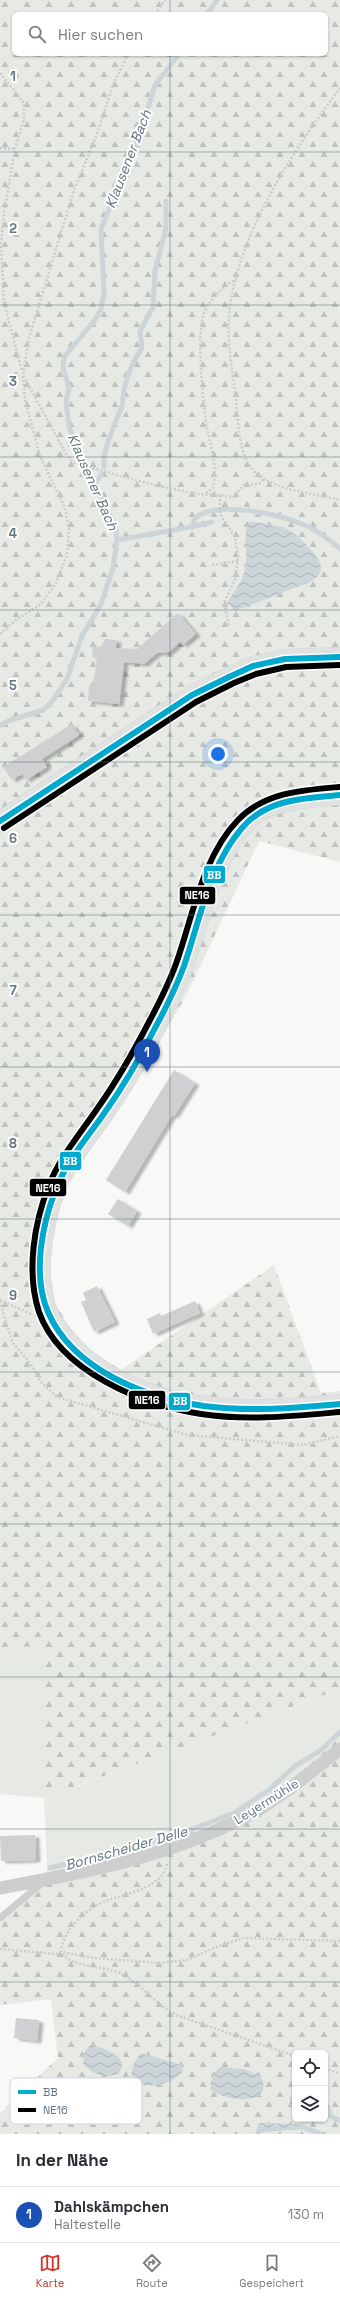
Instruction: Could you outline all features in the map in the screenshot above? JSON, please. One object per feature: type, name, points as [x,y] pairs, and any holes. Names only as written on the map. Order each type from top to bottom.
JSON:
[{"type":"main road","points":[[0,821],[192,695],[231,676],[253,666],[285,660],[340,657]]},
{"type":"main road","points":[[340,795],[286,802],[256,814],[238,833],[221,860],[182,970],[153,1033],[122,1085],[57,1186],[45,1220],[41,1262],[44,1300],[54,1324],[92,1365],[113,1378],[154,1395],[204,1406],[244,1409],[291,1409],[340,1404]]},
{"type":"street","name":"Leyermühle","points":[[0,1888],[46,1879],[164,1850],[242,1819],[314,1770],[340,1749]]},
{"type":"lane","points":[[0,1918],[46,1879]]},
{"type":"path","points":[[156,12],[165,0]]},
{"type":"path","points":[[127,56],[113,85],[97,134],[74,190],[56,245],[29,338],[23,374],[66,454],[74,463],[150,484],[204,494],[220,494],[233,498],[244,485],[259,484],[264,479]]},
{"type":"path","points":[[0,73],[24,103],[24,119],[15,149],[4,212],[1,244],[4,303],[23,374],[25,400],[40,456],[66,508],[68,529],[67,555],[56,583],[41,604],[16,620],[0,634]]},
{"type":"path","points":[[340,88],[315,121],[260,212],[237,279],[229,316],[230,351],[238,425],[249,466],[264,479],[278,486],[340,500]]},
{"type":"path","points":[[0,148],[15,149]]},
{"type":"path","points":[[204,494],[211,492],[213,488],[214,472],[203,404],[201,349],[204,315],[212,299],[226,285],[237,279]]},
{"type":"path","points":[[220,494],[220,514],[236,537],[238,561],[235,579],[224,603],[229,626]]},
{"type":"path","points":[[212,566],[238,561]]},
{"type":"path","points":[[0,1300],[34,1316],[48,1309]]},
{"type":"path","points":[[164,1850],[167,1861],[165,1872],[155,1882],[134,1892],[105,1901],[86,1914],[68,1931],[62,1942],[61,1952],[65,1957],[76,1963],[113,1971],[130,1978],[161,2007],[176,2015],[292,2055]]},
{"type":"path","points":[[0,1949],[55,1954],[61,1952],[94,1958],[160,1963],[187,1960],[216,1947],[244,1938],[340,1941]]},
{"type":"path","points":[[328,2069],[340,2074]]},
{"type":"green space","points":[[0,0],[340,0],[340,862],[259,841],[189,990],[146,1067],[84,1156],[68,1183],[56,1216],[51,1243],[51,1277],[55,1303],[68,1325],[91,1351],[121,1370],[274,1265],[321,1393],[340,1391],[340,1689],[44,1798],[44,1646],[0,1648]]},
{"type":"green space","points":[[44,1646],[45,1798],[340,1689],[340,1726],[265,1791],[238,1809],[172,1839],[47,1872],[44,1798],[0,1794],[0,1648]]},
{"type":"green space","points":[[340,1726],[340,2134],[0,2134],[0,2113],[10,2104],[10,2124],[142,2124],[142,2078],[37,2078],[58,2058],[51,1999],[0,2005],[0,1922],[47,1872],[172,1839],[238,1809],[265,1791]]},
{"type":"water","points":[[249,522],[277,526],[289,530],[313,552],[320,563],[321,570],[310,582],[235,611],[227,603],[244,574],[246,563],[246,533]]},
{"type":"water","points":[[94,2045],[111,2052],[120,2059],[122,2063],[118,2074],[104,2076],[94,2073],[86,2068],[83,2064],[84,2053],[89,2046]]},
{"type":"water","points":[[141,2053],[182,2065],[183,2071],[168,2082],[155,2085],[142,2085],[142,2078],[132,2077],[132,2068]]},
{"type":"water","points":[[221,2067],[243,2069],[261,2076],[263,2086],[261,2093],[255,2097],[237,2099],[218,2094],[211,2090],[213,2077],[216,2071]]},
{"type":"water","points":[[292,2093],[292,2110],[290,2105]]},
{"type":"water","points":[[328,2104],[333,2112],[328,2115]]},
{"type":"water","points":[[259,2123],[297,2124],[301,2129],[255,2133]]},
{"type":"building","points":[[178,613],[196,634],[183,645],[180,642],[169,652],[157,653],[144,664],[124,662],[119,704],[88,701],[89,685],[93,685],[97,658],[92,657],[93,646],[101,647],[105,639],[117,640],[116,648],[137,649]]},
{"type":"building","points":[[72,724],[79,735],[42,759],[47,767],[26,780],[22,774],[12,780],[3,767]]},
{"type":"building","points":[[174,1070],[195,1083],[174,1116],[172,1115],[125,1192],[106,1180]]},
{"type":"building","points":[[118,1199],[137,1211],[128,1226],[108,1214]]},
{"type":"building","points":[[97,1286],[115,1322],[94,1332],[81,1302],[86,1300],[83,1293]]},
{"type":"building","points":[[195,1301],[200,1313],[153,1334],[147,1319],[160,1313],[161,1316]]},
{"type":"building","points":[[35,1835],[36,1860],[1,1861],[0,1836]]},
{"type":"building","points":[[16,2018],[39,2020],[37,2041],[14,2038]]},
{"type":"waterway","name":"Klausener Bach","points":[[208,12],[217,0]]},
{"type":"waterway","name":"Klausener Bach","points":[[0,726],[8,721],[43,710],[51,703],[67,679],[82,636],[101,604],[113,568],[117,540],[116,527],[79,456],[69,426],[66,402],[69,388],[63,367],[64,357],[95,320],[101,309],[104,293],[101,229],[140,134],[155,85],[177,56]]},
{"type":"waterway","points":[[104,467],[107,444],[122,406],[127,379],[133,363],[142,348],[140,331],[153,307],[155,271],[166,228],[166,201]]},
{"type":"waterway","points":[[94,486],[101,475]]},
{"type":"waterway","points":[[117,540],[191,527],[199,515],[209,511],[236,509],[265,513],[292,520],[322,535],[340,549]]},
{"type":"waterway","points":[[191,527],[212,522]]},
{"type":"waterway","name":"Bornscheider Delle","points":[[50,1868],[172,1837],[234,1813],[269,1790],[295,1766],[320,1751],[340,1732]]},
{"type":"waterway","points":[[329,2115],[340,2121]]},
{"type":"waterway","points":[[300,2126],[321,2134]]},
{"type":"transit line","name":"BB","points":[[0,821],[192,695],[231,676],[253,666],[285,659],[340,657]]},
{"type":"transit line","name":"NE16","points":[[4,828],[196,702],[234,683],[256,674],[286,667],[340,665]]},
{"type":"transit line","name":"NE16","points":[[339,787],[298,791],[260,803],[238,820],[226,835],[216,851],[200,887],[177,961],[157,1006],[118,1077],[65,1155],[49,1185],[39,1215],[32,1264],[35,1297],[39,1312],[50,1333],[65,1352],[84,1368],[106,1382],[130,1394],[154,1403],[201,1414],[218,1416],[270,1417],[340,1412]]},
{"type":"transit line","name":"BB","points":[[340,795],[300,799],[274,806],[252,818],[242,828],[231,843],[213,876],[184,966],[163,1013],[124,1083],[77,1150],[60,1179],[51,1203],[43,1234],[40,1266],[43,1298],[48,1312],[60,1332],[75,1350],[93,1365],[114,1378],[159,1396],[182,1402],[221,1408],[272,1409],[340,1404]]},
{"type":"place","name":"Dahlskämpchen","points":[[147,1072]]}]
